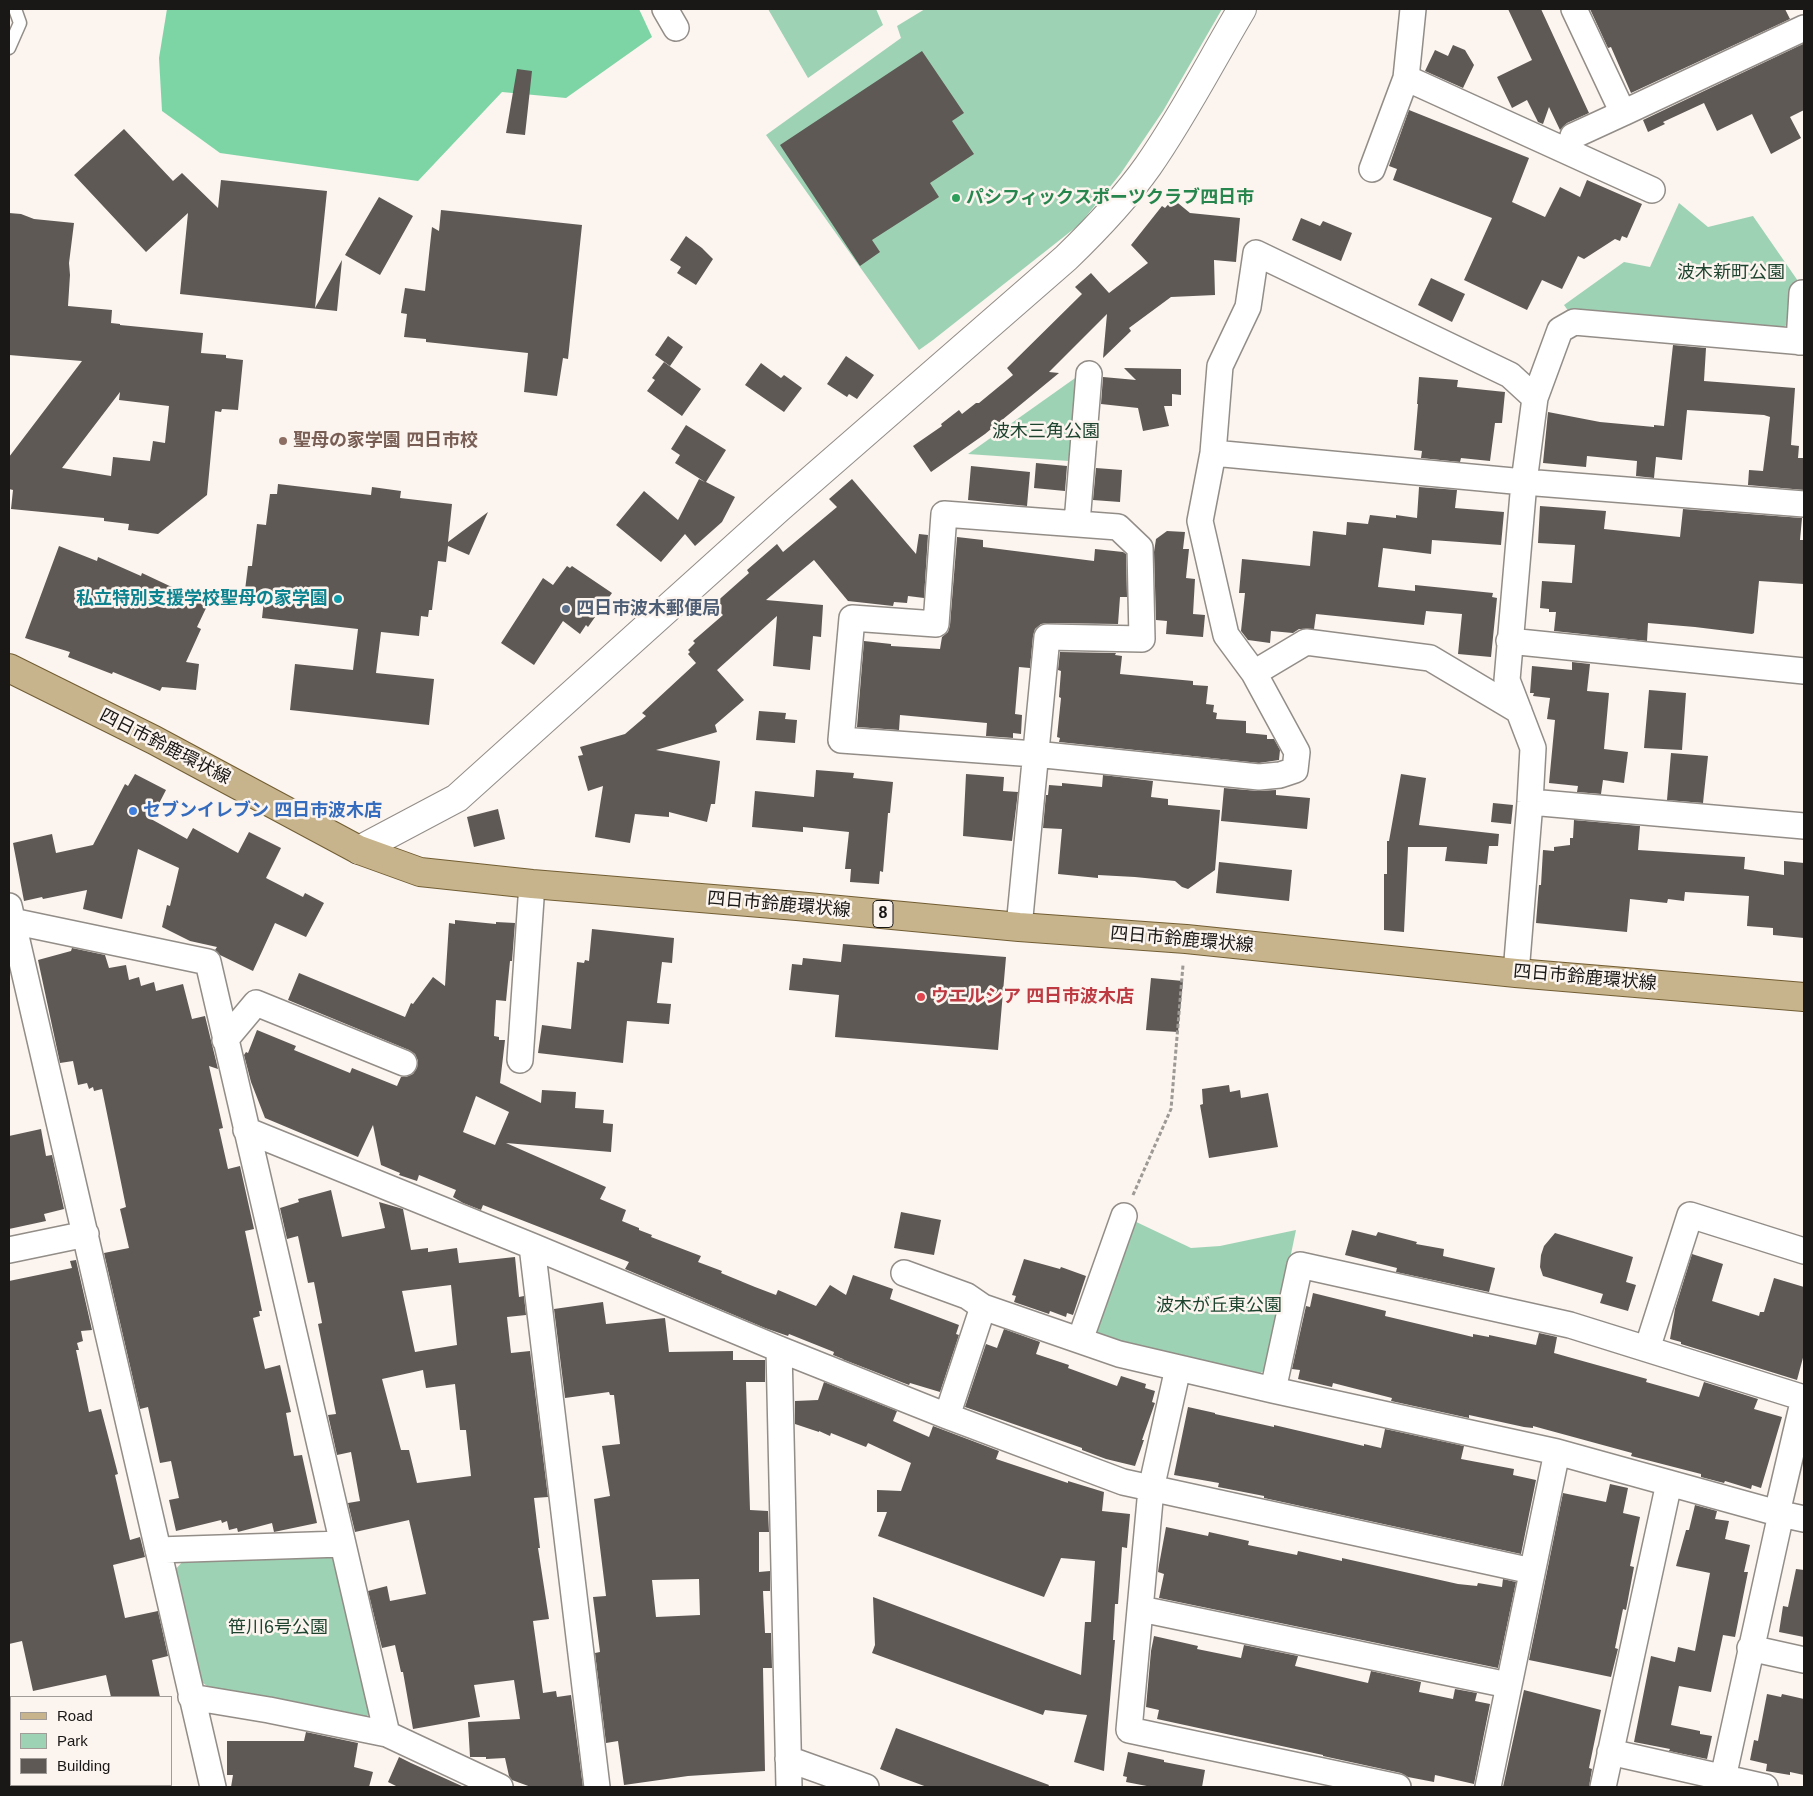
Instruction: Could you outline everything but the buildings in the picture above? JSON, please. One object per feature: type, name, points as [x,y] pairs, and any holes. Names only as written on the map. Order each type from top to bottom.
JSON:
[{"type":"main road","name":"四日市鈴鹿環状線","points":[[9,668],[154,740],[359,850],[420,872],[532,884],[1019,927],[1186,939],[1516,972],[1804,997]]},
{"type":"street","points":[[359,850],[458,798],[779,508],[1066,258],[1103,222],[1147,168],[1176,123],[1242,9]]},
{"type":"street","points":[[1372,169],[1406,78],[1414,9]]},
{"type":"street","points":[[1574,9],[1623,113]]},
{"type":"street","points":[[1573,136],[1804,28]]},
{"type":"street","points":[[1406,78],[1652,190]]},
{"type":"street","points":[[1019,927],[1035,754],[1047,637],[1142,640],[1140,548],[1118,526],[944,514],[936,624],[852,618],[841,740],[1035,754],[1259,776],[1280,775],[1295,770],[1297,752],[1254,673],[1226,636],[1200,520],[1213,453],[1220,366],[1248,307],[1256,253],[1510,375],[1535,398]]},
{"type":"street","points":[[1516,972],[1533,748],[1507,680],[1509,641],[1524,482],[1535,398],[1560,330],[1574,322],[1802,342],[1802,293],[1804,293]]},
{"type":"street","points":[[1077,522],[1089,374]]},
{"type":"street","points":[[1213,453],[1524,482],[1804,504]]},
{"type":"street","points":[[1509,641],[1804,671]]},
{"type":"street","points":[[1254,673],[1306,642],[1430,658],[1519,711]]},
{"type":"street","points":[[1530,802],[1804,826]]},
{"type":"street","points":[[520,1060],[532,884]]},
{"type":"street","points":[[213,1787],[11,913],[208,962],[387,1734]]},
{"type":"street","points":[[225,1040],[256,1003],[404,1063]]},
{"type":"street","points":[[246,1130],[779,1349],[947,1416],[1123,1482],[1532,1571]]},
{"type":"street","points":[[1647,1349],[1690,1215],[1804,1252]]},
{"type":"street","points":[[1080,1340],[1124,1216]]},
{"type":"street","points":[[9,1250],[86,1234]]},
{"type":"street","points":[[532,1246],[598,1787]]},
{"type":"street","points":[[1273,1390],[1300,1265],[1570,1324],[1804,1398],[1787,1515],[1750,1648],[1722,1783]]},
{"type":"street","points":[[904,1273],[967,1296],[983,1307],[1119,1354],[1273,1390],[1557,1452],[1787,1515]]},
{"type":"street","points":[[947,1416],[983,1307]]},
{"type":"street","points":[[779,1349],[789,1787]]},
{"type":"street","points":[[1178,1368],[1151,1489],[1129,1730],[1398,1787]]},
{"type":"street","points":[[1488,1787],[1557,1452]]},
{"type":"street","points":[[1603,1787],[1669,1483]]},
{"type":"street","points":[[158,1550],[342,1544]]},
{"type":"street","points":[[1141,1608],[1508,1685]]},
{"type":"street","points":[[1750,1648],[1804,1660]]},
{"type":"street","points":[[192,1697],[269,1710],[387,1734],[500,1787]]},
{"type":"street","points":[[1610,1752],[1722,1783],[1766,1787]]},
{"type":"street","points":[[788,1759],[866,1787]]},
{"type":"lane","points":[[9,48],[20,23],[15,9]]},
{"type":"path","points":[[1124,1216],[1171,1109],[1186,939]]},
{"type":"green space","points":[[167,9],[639,9],[652,37],[566,98],[502,92],[418,181],[220,153],[162,111],[159,58]]},
{"type":"green space","points":[[768,9],[876,9],[883,25],[808,78]]},
{"type":"green space","name":"パシフィックスポーツクラブ四日市","points":[[925,9],[1222,9],[1163,111],[1121,173],[1080,224],[919,350],[766,135],[901,38],[897,26]]},
{"type":"green space","name":"波木新町公園","points":[[1679,203],[1708,227],[1753,216],[1798,281],[1795,286],[1790,323],[1782,328],[1569,312],[1564,305],[1624,262],[1650,267]]},
{"type":"green space","name":"波木三角公園","points":[[1078,376],[1069,461],[968,454]]},
{"type":"green space","name":"波木が丘東公園","points":[[1130,1219],[1191,1248],[1220,1246],[1296,1230],[1267,1369],[1257,1375],[1127,1347],[1092,1332]]},
{"type":"green space","name":"笹川6号公園","points":[[328,1554],[336,1561],[371,1712],[364,1719],[207,1686],[199,1680],[174,1571],[184,1560]]},
{"type":"place","name":"パシフィックスポーツクラブ四日市","points":[[956,198]]},
{"type":"place","name":"聖母の家学園 四日市校","points":[[283,441]]},
{"type":"place","name":"私立特別支援学校聖母の家学園","points":[[338,599]]},
{"type":"place","name":"四日市波木郵便局","points":[[566,609]]},
{"type":"place","name":"セブンイレブン 四日市波木店","points":[[133,811]]},
{"type":"place","name":"ウエルシア 四日市波木店","points":[[921,997]]}]
